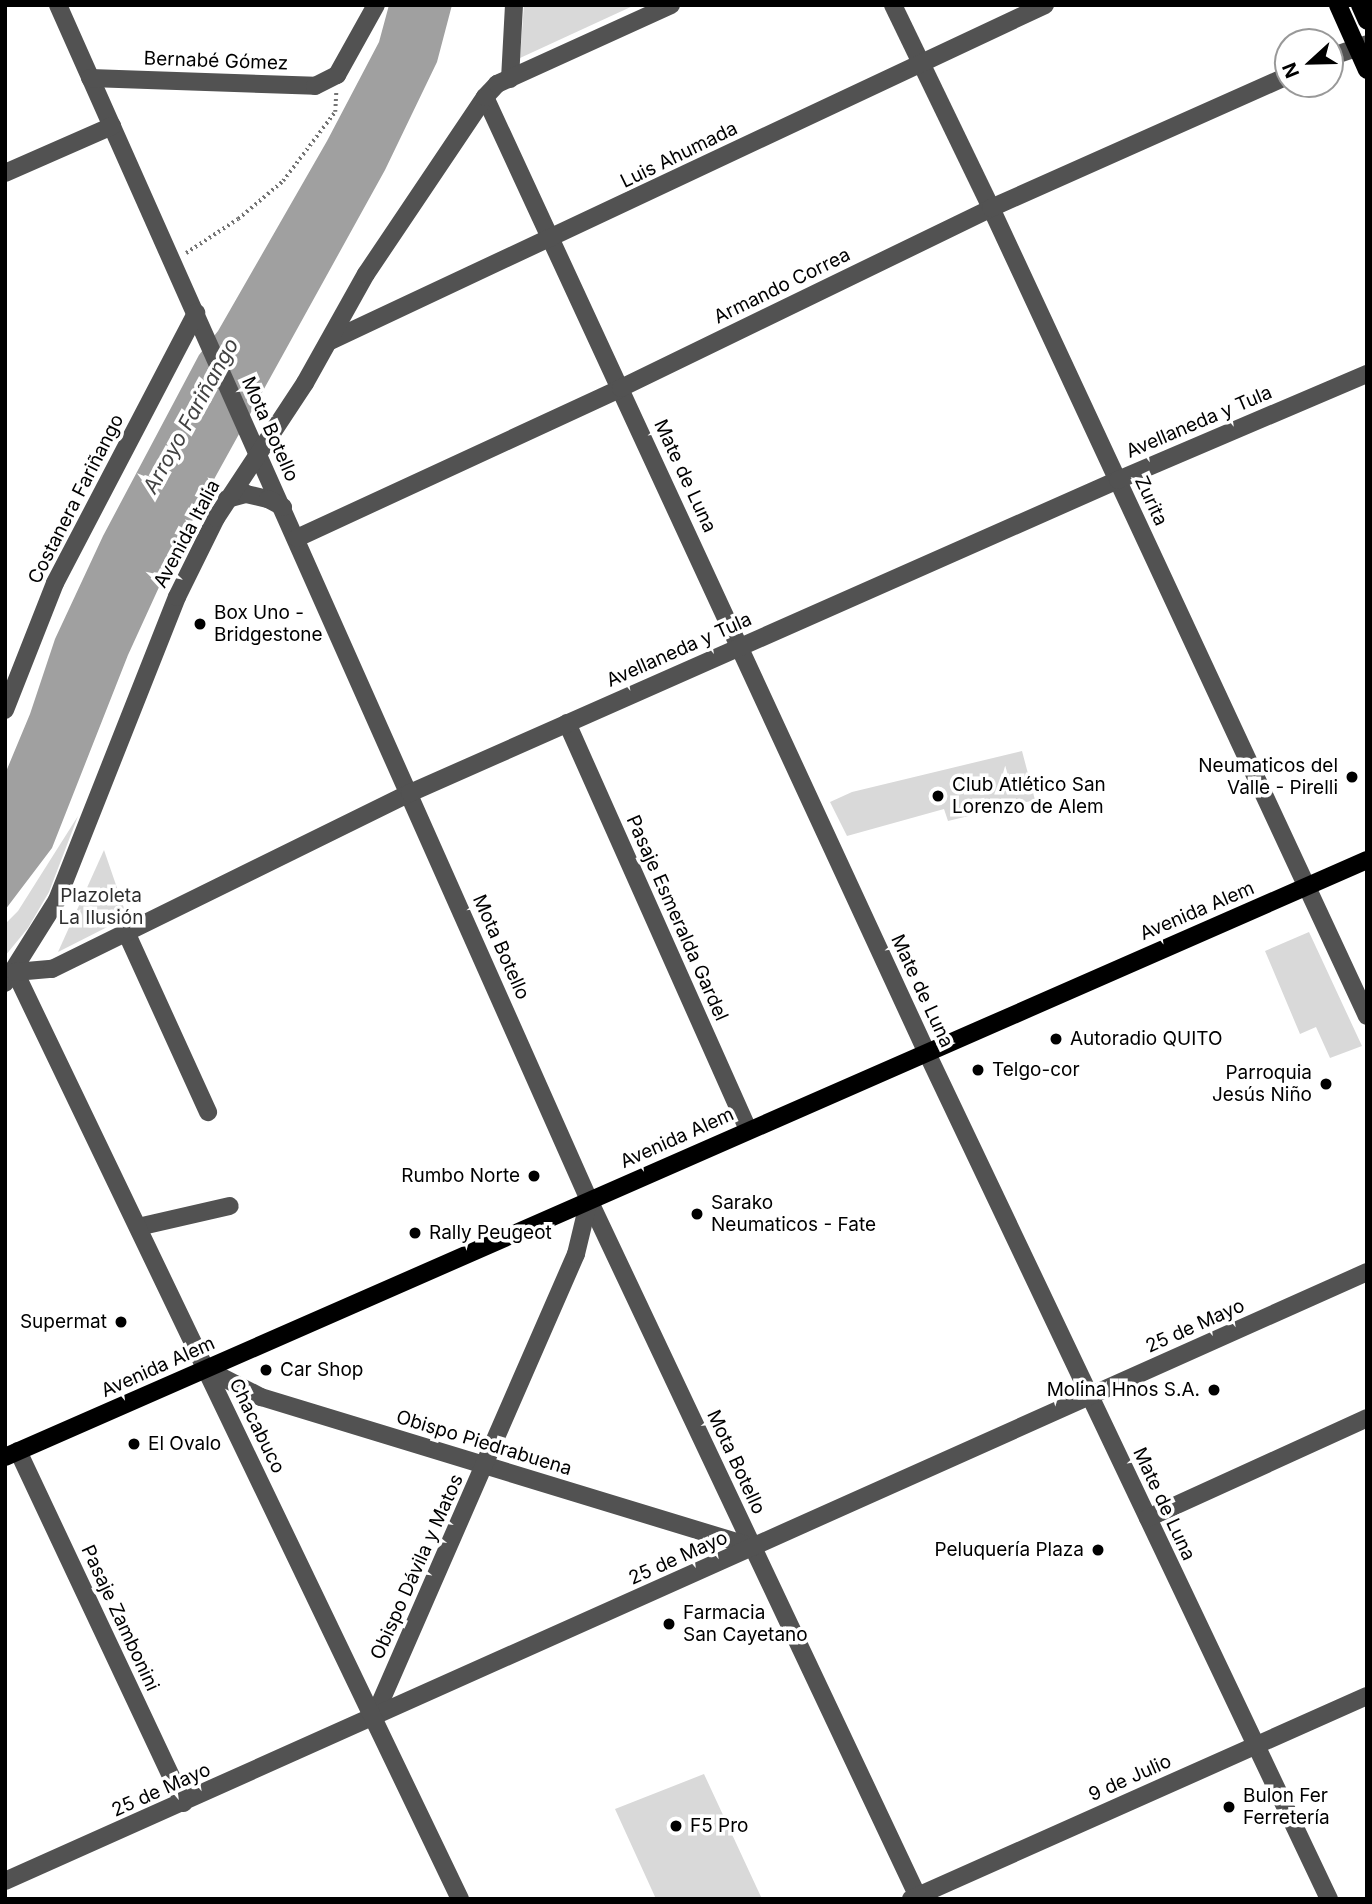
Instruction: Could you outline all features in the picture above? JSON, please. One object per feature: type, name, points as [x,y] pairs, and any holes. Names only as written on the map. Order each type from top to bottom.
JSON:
[{"type":"main road","points":[[1338,5],[1361,45],[1367,70]]},
{"type":"main road","points":[[1360,5],[1367,21]]},
{"type":"main road","name":"Avenida Alem","points":[[12,1454],[748,1129],[1367,860]]},
{"type":"street","name":"Mota Botello","points":[[58,5],[589,1200],[916,1898]]},
{"type":"street","points":[[337,75],[376,5]]},
{"type":"street","points":[[510,79],[514,5]]},
{"type":"street","points":[[485,97],[497,85],[671,5]]},
{"type":"street","name":"Zurita","points":[[893,5],[1367,1016]]},
{"type":"street","name":"Luis Ahumada","points":[[330,341],[552,239],[1045,5]]},
{"type":"street","points":[[1344,52],[1361,45]]},
{"type":"street","name":"Bernabé Gómez","points":[[90,78],[315,86],[337,75]]},
{"type":"street","name":"Armando Correa","points":[[297,538],[621,388],[990,208],[1274,82]]},
{"type":"street","name":"Mate de Luna","points":[[485,97],[926,1051],[1329,1899]]},
{"type":"street","name":"Avenida Italia","points":[[10,977],[57,900],[177,597],[227,499],[259,455],[330,341],[366,274],[485,97]]},
{"type":"street","points":[[5,173],[112,126]]},
{"type":"street","name":"Costanera Fariñango","points":[[5,710],[55,583],[196,313]]},
{"type":"street","name":"Avellaneda y Tula","points":[[10,977],[52,969],[410,793],[1118,480],[1367,374]]},
{"type":"street","points":[[227,499],[246,494],[268,499],[283,507]]},
{"type":"street","name":"Pasaje Esmeralda Gardel","points":[[567,723],[748,1129]]},
{"type":"street","points":[[126,932],[208,1112]]},
{"type":"street","name":"Chacabuco","points":[[10,977],[138,1227],[460,1899]]},
{"type":"street","name":"Obispo Dávila y Matos","points":[[374,1717],[576,1254],[589,1200]]},
{"type":"street","points":[[138,1227],[230,1206]]},
{"type":"street","name":"25 de Mayo","points":[[5,1881],[1367,1272]]},
{"type":"street","name":"Obispo Piedrabuena","points":[[206,1369],[261,1397],[753,1547]]},
{"type":"street","points":[[1148,1518],[1367,1418]]},
{"type":"street","name":"Pasaje Zambonini","points":[[12,1454],[184,1803]]},
{"type":"street","name":"9 de Julio","points":[[916,1898],[1367,1696]]},
{"type":"path","points":[[173,262],[238,219],[283,181],[335,112],[337,75]]},
{"type":"green space","points":[[524,5],[635,5],[520,58]]},
{"type":"green space","name":"Club Atlético San Lorenzo de Alem","points":[[1022,751],[1035,800],[948,821],[944,809],[847,836],[830,802],[852,792]]},
{"type":"green space","points":[[78,816],[49,892],[28,928],[5,956],[5,924],[18,911]]},
{"type":"green space","name":"Plazoleta La Ilusión","points":[[104,850],[127,917],[58,952]]},
{"type":"green space","points":[[1309,932],[1362,1046],[1330,1058],[1316,1027],[1300,1034],[1265,951]]},
{"type":"green space","name":"F5 Pro","points":[[704,1774],[762,1899],[656,1899],[615,1809]]},
{"type":"water","name":"Arroyo Fariñango","points":[[389,5],[452,5],[437,62],[385,170],[207,492],[165,574],[128,655],[52,848],[5,910],[5,774],[30,714],[55,639],[103,536],[199,355],[218,331],[327,141],[379,42]]},
{"type":"place","name":"Box Uno - Bridgestone","points":[[200,624]]},
{"type":"place","name":"Neumaticos del Valle - Pirelli","points":[[1352,777]]},
{"type":"place","name":"Club Atlético San Lorenzo de Alem","points":[[938,796]]},
{"type":"place","name":"Autoradio QUITO","points":[[1056,1039]]},
{"type":"place","name":"Telgo-cor","points":[[978,1070]]},
{"type":"place","name":"Parroquia Jesús Niño","points":[[1326,1084]]},
{"type":"place","name":"Rumbo Norte","points":[[534,1176]]},
{"type":"place","name":"Sarako Neumaticos - Fate","points":[[697,1214]]},
{"type":"place","name":"Rally Peugeot","points":[[415,1233]]},
{"type":"place","name":"Supermat","points":[[121,1322]]},
{"type":"place","name":"Car Shop","points":[[266,1370]]},
{"type":"place","name":"Molina Hnos S.A.","points":[[1214,1390]]},
{"type":"place","name":"El Ovalo","points":[[134,1444]]},
{"type":"place","name":"Peluquería Plaza","points":[[1098,1550]]},
{"type":"place","name":"Farmacia San Cayetano","points":[[669,1624]]},
{"type":"place","name":"Bulon Fer Ferretería","points":[[1229,1807]]},
{"type":"place","name":"F5 Pro","points":[[676,1826]]}]
